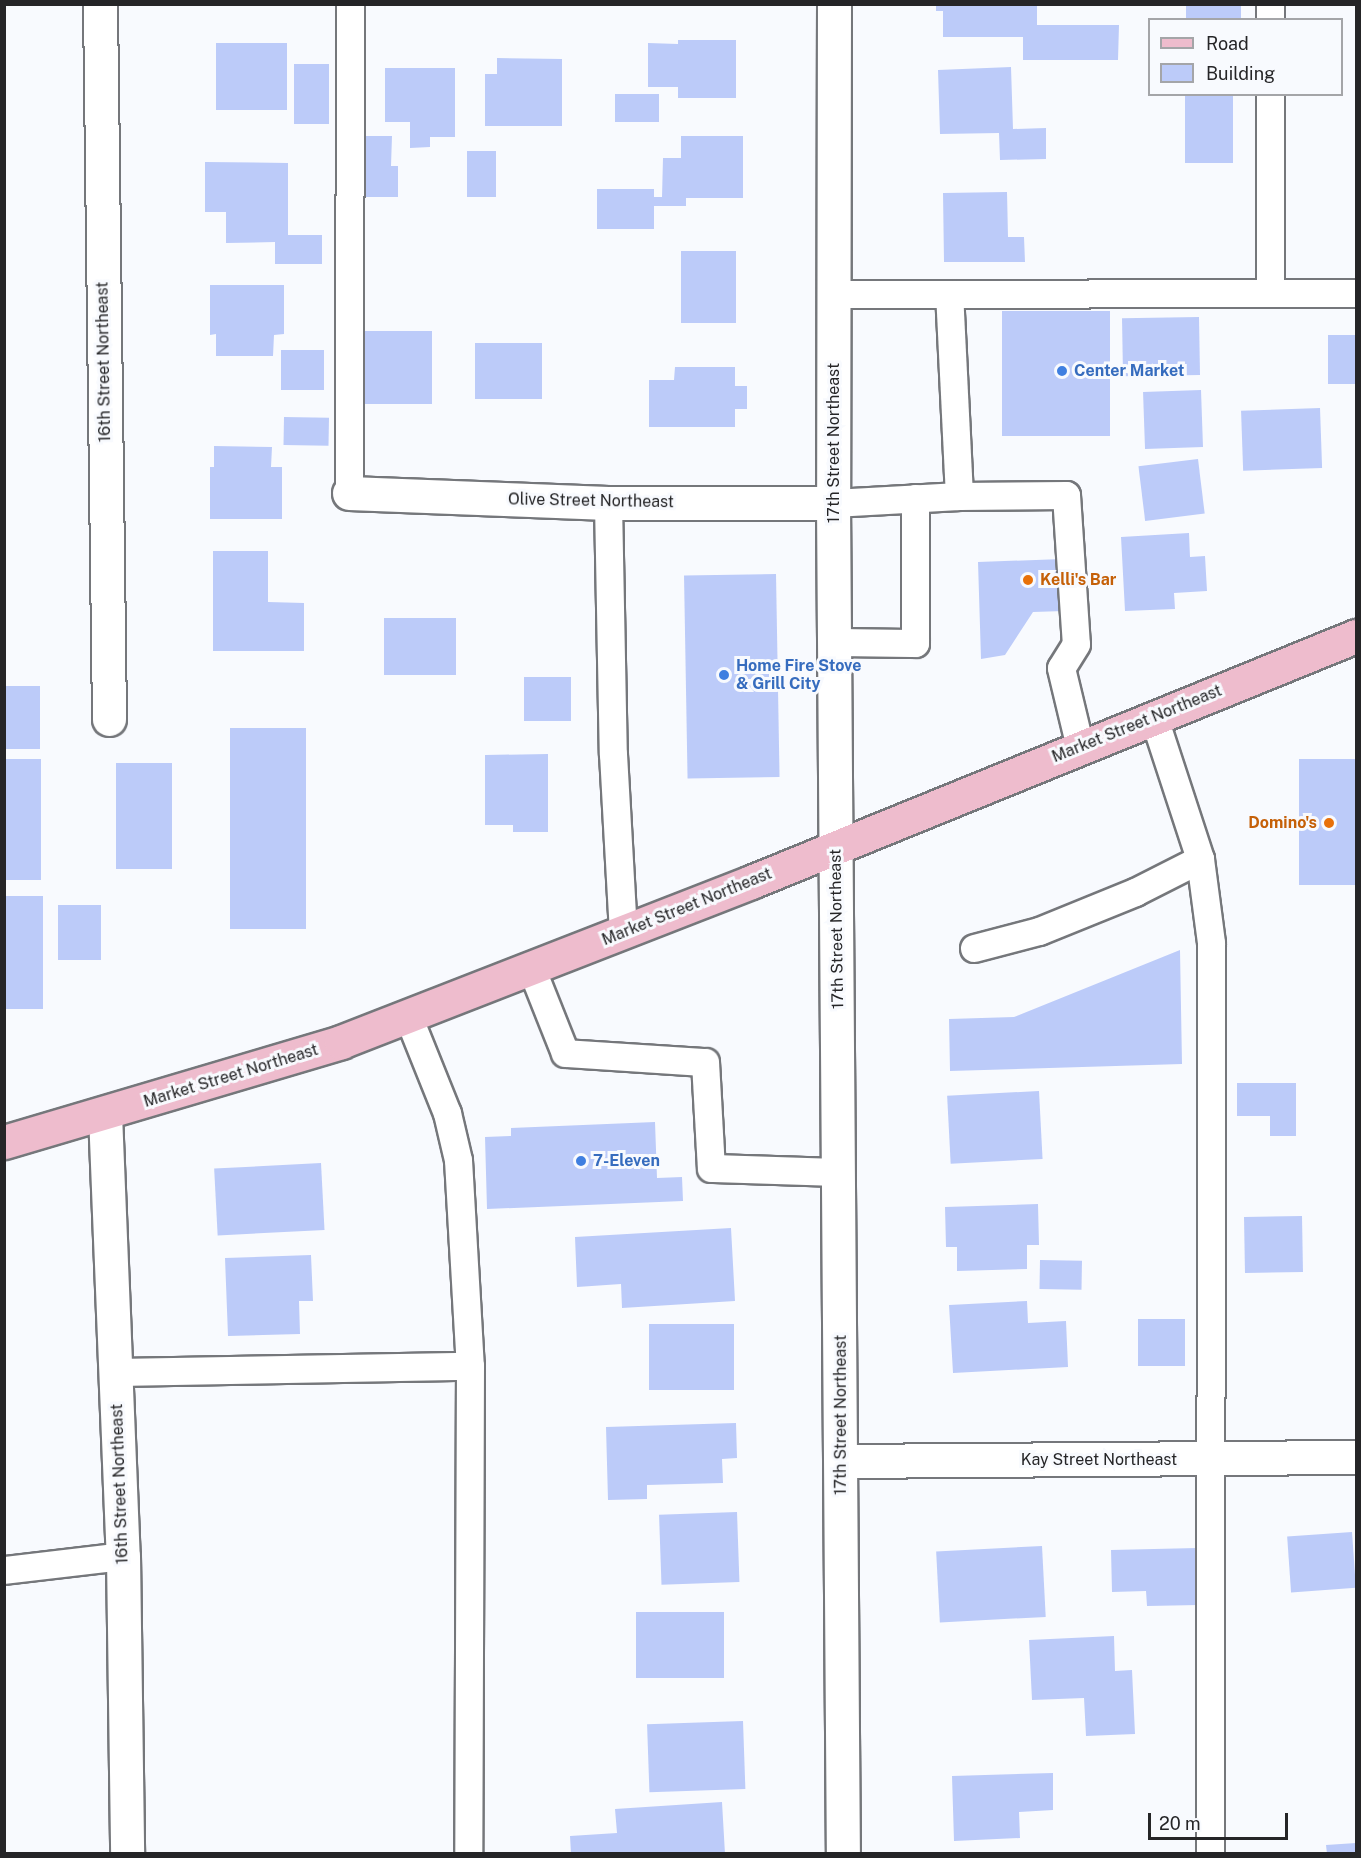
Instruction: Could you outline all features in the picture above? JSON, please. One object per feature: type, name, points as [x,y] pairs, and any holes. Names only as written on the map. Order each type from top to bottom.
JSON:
[{"type":"main road","name":"Market Street Northeast","points":[[4,1142],[105,1114],[341,1042],[532,970],[1356,636]]},
{"type":"street","name":"16th Street Northeast","points":[[100,4],[109,719]]},
{"type":"street","name":"17th Street Northeast","points":[[834,4],[833,503],[842,1461],[843,1854]]},
{"type":"street","name":"Olive Street Northeast","points":[[349,493],[608,503],[833,503]]},
{"type":"street","name":"16th Street Northeast","points":[[105,1114],[123,1556],[127,1854]]},
{"type":"street","name":"Kay Street Northeast","points":[[842,1461],[1209,1460],[1356,1456]]},
{"type":"lane","points":[[349,493],[350,4]]},
{"type":"lane","points":[[1270,96],[1270,292]]},
{"type":"lane","points":[[834,294],[1356,293]]},
{"type":"lane","points":[[949,294],[959,496]]},
{"type":"lane","points":[[833,503],[959,496],[1066,495],[1076,644],[1061,668],[1080,747]]},
{"type":"lane","points":[[834,642],[915,643],[915,498]]},
{"type":"lane","points":[[608,503],[612,754],[623,932]]},
{"type":"lane","points":[[1154,718],[1200,859],[1211,943],[1210,1854]]},
{"type":"lane","points":[[974,948],[1039,931],[1135,892],[1200,859]]},
{"type":"lane","points":[[532,970],[565,1053],[705,1062],[711,1168],[839,1172]]},
{"type":"lane","points":[[408,1016],[447,1113],[458,1160],[470,1366],[468,1854]]},
{"type":"lane","points":[[116,1372],[470,1366]]},
{"type":"lane","points":[[4,1570],[123,1556]]},
{"type":"building","points":[[936,4],[1037,4],[1037,25],[1119,25],[1118,60],[1023,60],[1023,37],[943,37],[943,11],[936,11]]},
{"type":"building","points":[[1186,4],[1241,4],[1241,18],[1186,18]]},
{"type":"building","points":[[678,40],[736,40],[736,98],[678,98],[678,87],[648,87],[648,43],[678,44]]},
{"type":"building","points":[[216,43],[287,43],[287,110],[216,110]]},
{"type":"building","points":[[497,58],[562,59],[562,126],[485,126],[485,74],[497,74]]},
{"type":"building","points":[[294,64],[329,64],[329,124],[294,124]]},
{"type":"building","points":[[1011,67],[1013,129],[1046,128],[1046,159],[1000,160],[999,133],[940,134],[938,70]]},
{"type":"building","points":[[385,68],[455,68],[455,137],[430,137],[430,147],[410,148],[410,122],[385,122]]},
{"type":"building","points":[[615,94],[659,94],[659,122],[615,122]]},
{"type":"building","points":[[1185,96],[1233,96],[1233,163],[1185,163]]},
{"type":"building","points":[[361,136],[392,136],[391,166],[398,166],[398,197],[361,197]]},
{"type":"building","points":[[681,136],[743,136],[743,198],[686,198],[686,206],[654,206],[654,229],[597,229],[597,189],[654,189],[654,197],[662,197],[663,158],[681,158]]},
{"type":"building","points":[[467,151],[496,151],[496,197],[467,197]]},
{"type":"building","points":[[205,162],[288,163],[288,235],[322,235],[322,264],[275,264],[275,242],[226,243],[226,212],[205,212]]},
{"type":"building","points":[[1007,192],[1008,237],[1024,237],[1025,262],[944,262],[943,193]]},
{"type":"building","points":[[681,251],[736,251],[736,323],[681,323]]},
{"type":"building","points":[[210,285],[284,285],[284,334],[274,335],[273,356],[216,356],[216,334],[210,335]]},
{"type":"building","points":[[1002,311],[1110,311],[1110,436],[1002,436]]},
{"type":"building","points":[[1199,317],[1200,375],[1123,376],[1122,318]]},
{"type":"building","points":[[365,331],[432,331],[432,404],[365,404]]},
{"type":"building","points":[[1328,335],[1356,335],[1356,384],[1328,384]]},
{"type":"building","points":[[475,343],[542,343],[542,399],[475,399]]},
{"type":"building","points":[[281,350],[324,350],[324,390],[281,390]]},
{"type":"building","points":[[675,367],[735,367],[735,386],[747,386],[747,409],[735,409],[735,427],[649,427],[649,380],[674,380]]},
{"type":"building","points":[[1201,390],[1203,447],[1145,449],[1143,392]]},
{"type":"building","points":[[1320,408],[1322,468],[1243,471],[1241,411]]},
{"type":"building","points":[[284,417],[329,418],[329,446],[284,445]]},
{"type":"building","points":[[214,446],[272,447],[271,467],[282,467],[282,519],[210,519],[210,467],[214,467]]},
{"type":"building","points":[[1198,459],[1205,514],[1145,521],[1138,466]]},
{"type":"building","points":[[1189,533],[1190,557],[1205,556],[1207,591],[1174,593],[1175,609],[1125,611],[1121,537]]},
{"type":"building","points":[[213,551],[268,551],[268,602],[304,603],[304,651],[213,651]]},
{"type":"building","points":[[1062,559],[1064,611],[1033,612],[1005,655],[981,659],[978,562]]},
{"type":"building","points":[[776,574],[780,777],[688,779],[684,576]]},
{"type":"building","points":[[384,618],[456,618],[456,675],[384,675]]},
{"type":"building","points":[[524,677],[571,677],[571,721],[524,721]]},
{"type":"building","points":[[4,686],[40,686],[40,749],[4,749]]},
{"type":"building","points":[[230,728],[306,728],[306,929],[230,929]]},
{"type":"building","points":[[548,754],[548,832],[513,832],[513,825],[485,825],[485,755]]},
{"type":"building","points":[[4,759],[41,759],[41,880],[4,880]]},
{"type":"building","name":"Domino's","points":[[1299,759],[1356,759],[1356,885],[1299,885]]},
{"type":"building","points":[[116,763],[172,763],[172,869],[116,869]]},
{"type":"building","points":[[4,896],[43,896],[43,1009],[4,1009]]},
{"type":"building","points":[[58,905],[101,905],[101,960],[58,960]]},
{"type":"building","points":[[1180,950],[1182,1064],[950,1071],[949,1019],[1014,1017]]},
{"type":"building","points":[[1237,1083],[1296,1083],[1296,1136],[1270,1136],[1270,1116],[1237,1116]]},
{"type":"building","points":[[1039,1091],[1043,1159],[951,1164],[947,1096]]},
{"type":"building","points":[[655,1122],[657,1178],[682,1177],[683,1201],[487,1209],[485,1137],[511,1136],[511,1128]]},
{"type":"building","points":[[321,1163],[325,1230],[218,1236],[214,1169]]},
{"type":"building","points":[[1038,1204],[1039,1245],[1027,1245],[1027,1269],[957,1271],[957,1247],[946,1247],[945,1207]]},
{"type":"building","points":[[1302,1216],[1303,1272],[1245,1273],[1244,1217]]},
{"type":"building","points":[[731,1228],[735,1301],[622,1308],[621,1284],[577,1287],[575,1237]]},
{"type":"building","points":[[311,1255],[313,1301],[299,1301],[300,1334],[228,1336],[225,1258]]},
{"type":"building","points":[[1040,1260],[1082,1261],[1081,1290],[1039,1289]]},
{"type":"building","points":[[1027,1301],[1028,1323],[1066,1321],[1068,1367],[953,1373],[949,1305]]},
{"type":"building","points":[[1138,1319],[1185,1319],[1185,1366],[1138,1366]]},
{"type":"building","points":[[649,1324],[734,1324],[734,1390],[649,1390]]},
{"type":"building","points":[[736,1423],[737,1458],[722,1459],[723,1483],[647,1485],[647,1499],[608,1500],[606,1427]]},
{"type":"building","points":[[737,1512],[739,1582],[661,1585],[659,1515]]},
{"type":"building","points":[[1352,1532],[1356,1588],[1291,1592],[1287,1537]]},
{"type":"building","points":[[1042,1546],[1046,1617],[940,1622],[936,1552]]},
{"type":"building","points":[[1197,1548],[1198,1605],[1147,1606],[1146,1591],[1112,1592],[1111,1550]]},
{"type":"building","points":[[636,1612],[724,1612],[724,1678],[636,1678]]},
{"type":"building","points":[[1114,1636],[1115,1671],[1132,1670],[1135,1734],[1086,1736],[1084,1698],[1032,1700],[1029,1640]]},
{"type":"building","points":[[743,1721],[745,1789],[649,1792],[647,1724]]},
{"type":"building","points":[[1053,1773],[1053,1810],[1019,1812],[1020,1838],[954,1841],[952,1776]]},
{"type":"building","points":[[722,1802],[725,1854],[571,1854],[570,1836],[617,1833],[615,1809]]},
{"type":"building","points":[[1356,1843],[1356,1854],[1327,1854],[1326,1845]]},
{"type":"place","name":"Center Market","points":[[1062,371]]},
{"type":"place","name":"Kelli's Bar","points":[[1028,580]]},
{"type":"place","name":"Home Fire Stove & Grill City","points":[[724,675]]},
{"type":"place","name":"Domino's","points":[[1329,823]]},
{"type":"place","name":"7-Eleven","points":[[581,1161]]}]
